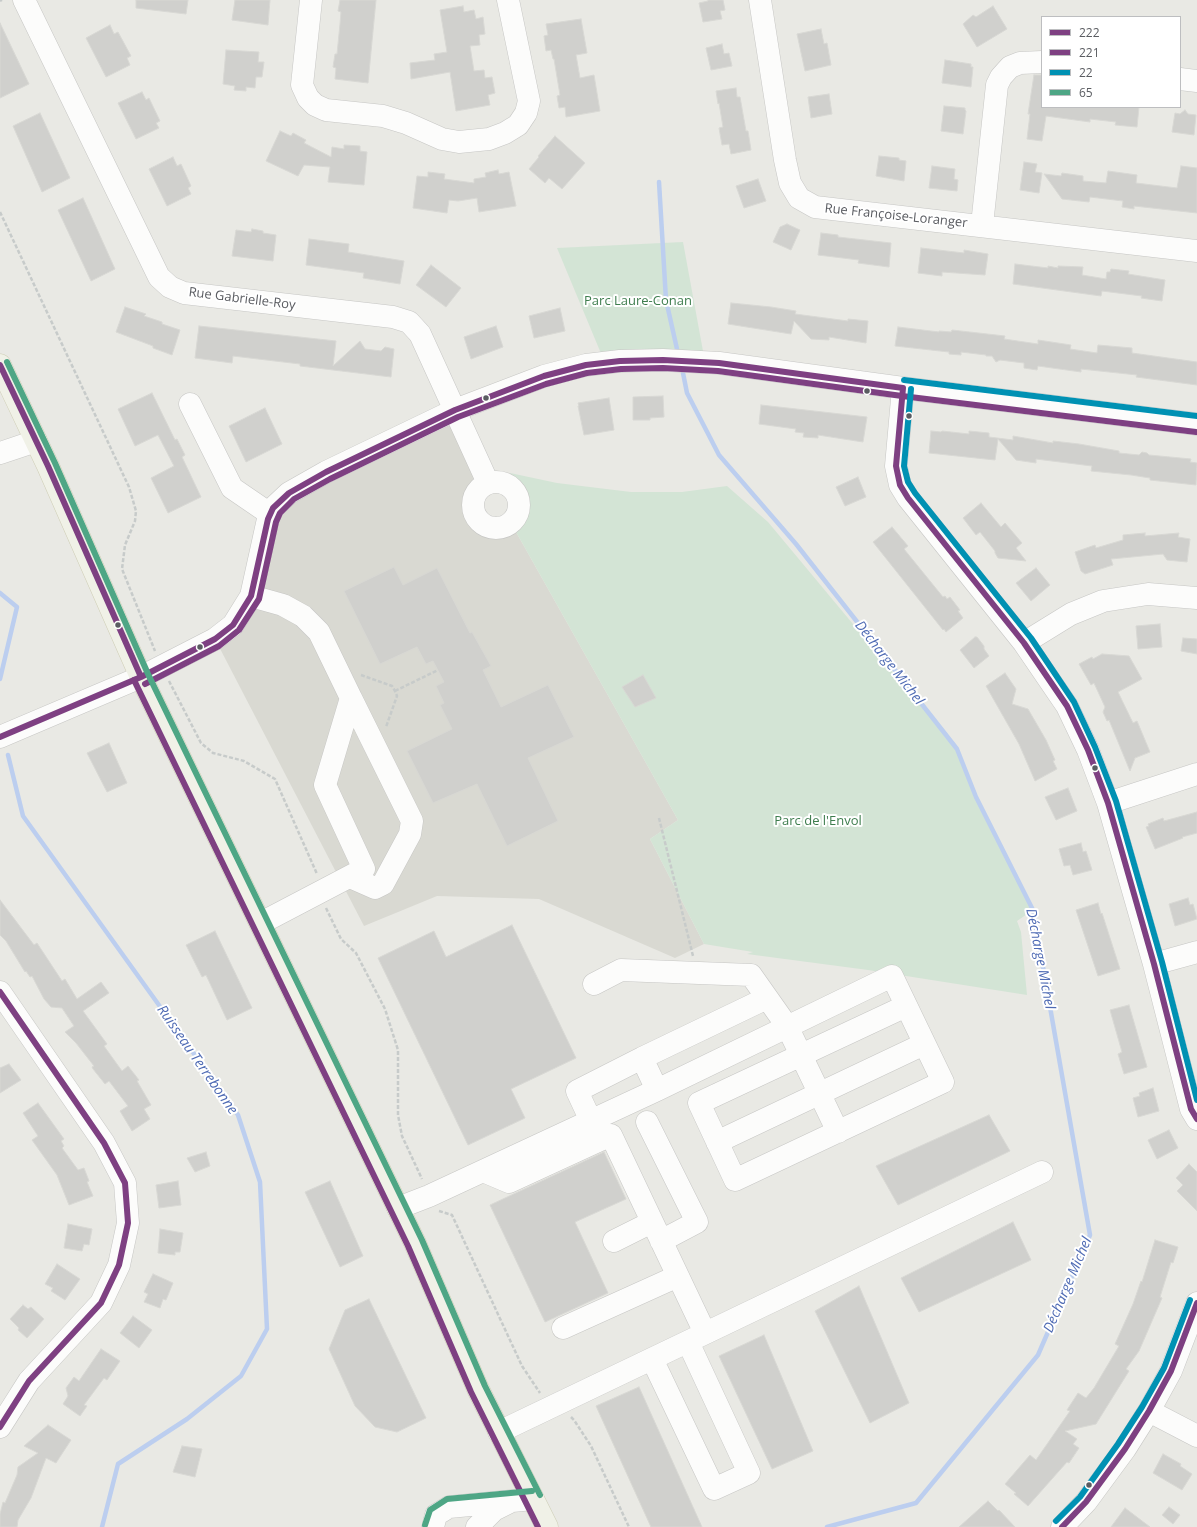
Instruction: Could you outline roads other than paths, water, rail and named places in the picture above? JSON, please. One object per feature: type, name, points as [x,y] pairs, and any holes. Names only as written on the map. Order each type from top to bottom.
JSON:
[{"type":"main road","points":[[0,365],[5,388],[36,441],[142,677],[415,1243],[478,1389],[499,1432],[523,1500],[547,1527]]},
{"type":"street","name":"Rue Gabrielle-Roy","points":[[24,0],[159,277],[170,287],[184,293],[392,317],[409,322],[420,334],[488,483]]},
{"type":"street","points":[[311,0],[302,85],[308,98],[326,110],[383,116],[406,123],[442,139],[459,142],[489,139],[505,133],[518,125],[526,113],[529,101],[508,0]]},
{"type":"street","name":"Rue Françoise-Loranger","points":[[760,0],[785,160],[790,183],[799,198],[815,206],[1197,251]]},
{"type":"street","points":[[982,226],[997,85],[1001,77],[1010,67],[1020,63],[1041,62]]},
{"type":"street","points":[[1181,79],[1197,81]]},
{"type":"street","points":[[0,737],[142,677],[215,638],[233,625],[251,596],[270,514],[273,508],[289,493],[320,476],[455,410],[544,376],[586,365],[663,360],[719,363],[903,388],[1197,424]]},
{"type":"street","points":[[903,388],[896,466],[900,485],[908,498],[1024,643],[1067,706],[1088,750],[1108,803],[1154,964],[1191,1109],[1197,1119]]},
{"type":"street","points":[[190,404],[232,488],[270,514]]},
{"type":"street","points":[[0,453],[36,441]]},
{"type":"street","points":[[1024,643],[1071,614],[1103,601],[1148,594],[1197,598]]},
{"type":"street","points":[[251,596],[283,605],[303,616],[319,632],[412,822],[410,834],[383,884],[375,888],[350,877]]},
{"type":"street","points":[[261,923],[364,870],[325,785],[346,689]]},
{"type":"street","points":[[1108,803],[1197,774]]},
{"type":"street","points":[[1154,964],[1197,952]]},
{"type":"street","points":[[594,984],[621,970],[751,975],[787,1026],[838,1132]]},
{"type":"street","points":[[398,1208],[429,1196],[658,1090],[892,976],[942,1082],[735,1180],[699,1103],[906,1006]]},
{"type":"street","points":[[0,992],[104,1143],[125,1183],[128,1223],[119,1265],[101,1303],[29,1381],[0,1428]]},
{"type":"street","points":[[591,1121],[576,1091],[767,998]]},
{"type":"street","points":[[717,1142],[924,1044]]},
{"type":"street","points":[[642,1058],[658,1090]]},
{"type":"street","points":[[614,1241],[697,1222],[647,1122]]},
{"type":"street","points":[[483,1171],[508,1182],[611,1135],[678,1276],[696,1338],[749,1472],[714,1489],[652,1359]]},
{"type":"street","points":[[499,1432],[1042,1172]]},
{"type":"street","points":[[563,1328],[678,1276]]},
{"type":"street","points":[[1062,1527],[1086,1502],[1125,1449],[1149,1411],[1171,1371],[1197,1303]]},
{"type":"street","points":[[1149,1411],[1197,1436]]},
{"type":"street","points":[[433,1527],[436,1515],[449,1507],[523,1500]]},
{"type":"street","points":[[478,1527],[494,1510],[523,1500]]},
{"type":"waterway","name":"Décharge Michel","points":[[659,182],[666,300],[677,349]]},
{"type":"waterway","name":"Décharge Michel","points":[[683,373],[687,393],[719,455],[796,544],[957,749],[976,797],[1033,910],[1090,1235],[1038,1355],[916,1503],[827,1527]]},
{"type":"waterway","name":"Ruisseau Terrebonne","points":[[0,593],[17,607],[0,679]]},
{"type":"waterway","name":"Ruisseau Terrebonne","points":[[8,755],[23,816],[238,1115],[260,1182],[267,1329],[241,1376],[187,1419],[118,1464],[102,1527]]},
{"type":"park label","name":"Parc Laure-Conan","points":[[638,301]]},
{"type":"park label","name":"Parc de l'Envol","points":[[818,821]]}]
